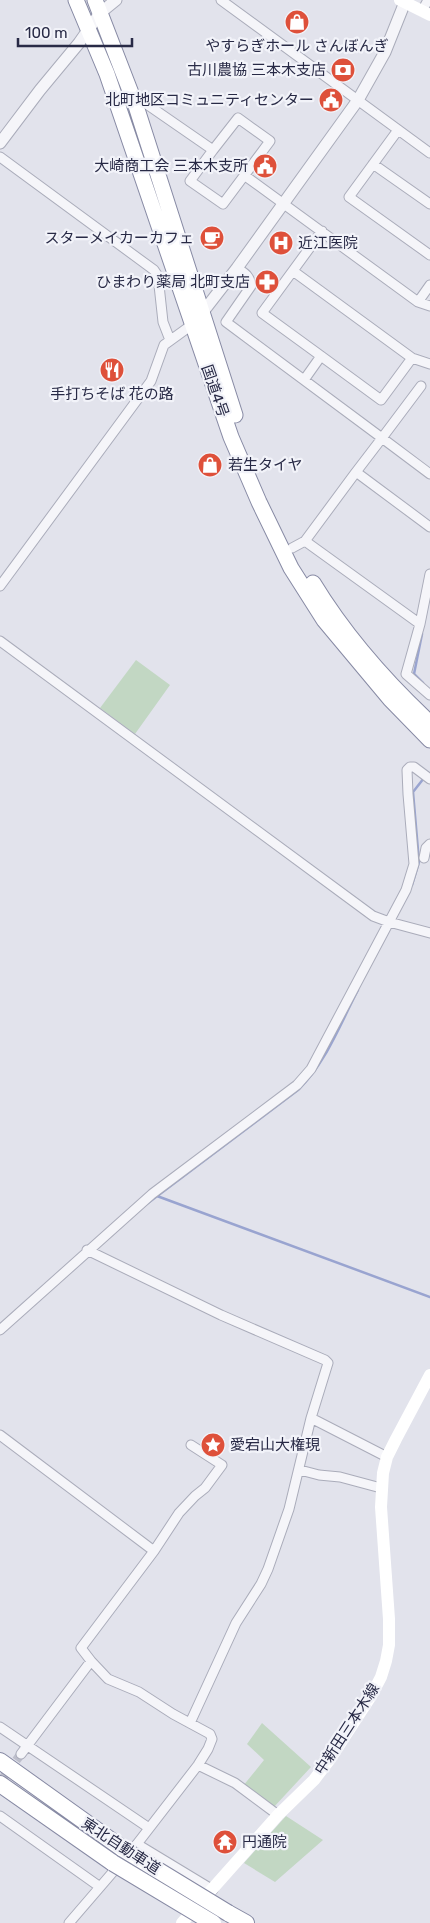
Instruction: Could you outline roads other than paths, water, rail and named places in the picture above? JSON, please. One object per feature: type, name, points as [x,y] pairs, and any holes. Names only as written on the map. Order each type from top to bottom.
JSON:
[{"type":"highway","name":"国道4号","points":[[76,0],[107,74],[198,318],[209,338],[260,484],[298,545],[317,590],[335,615],[389,680],[430,723]]},
{"type":"highway","name":"国道4号","points":[[98,6],[136,106],[231,437],[259,502],[285,557],[324,620],[390,699],[430,740]]},
{"type":"highway","points":[[354,657],[386,703],[430,749]]},
{"type":"highway","points":[[389,680],[430,712]]},
{"type":"highway","name":"東北自動車道","points":[[0,1761],[246,1923]]},
{"type":"highway","name":"東北自動車道","points":[[0,1784],[113,1863],[213,1923]]},
{"type":"main road","points":[[402,1],[427,9]]},
{"type":"main road","name":"中新田三本木線","points":[[182,1923],[278,1815],[314,1780],[371,1696],[381,1677],[386,1661],[389,1619],[381,1488],[387,1457],[430,1375]]},
{"type":"street","points":[[0,143],[89,29],[98,6],[116,0]]},
{"type":"street","points":[[221,0],[430,153]]},
{"type":"street","points":[[0,586],[151,381],[164,345],[198,318],[284,204],[358,100],[385,52],[402,1]]},
{"type":"street","points":[[136,106],[145,103],[213,150]]},
{"type":"street","points":[[238,118],[270,141],[223,204],[190,181],[213,150],[238,118]]},
{"type":"street","points":[[398,130],[349,197],[430,255]]},
{"type":"street","points":[[0,158],[154,270],[158,276],[163,322],[170,340]]},
{"type":"street","points":[[373,164],[430,204]]},
{"type":"street","points":[[244,175],[418,302],[430,306]]},
{"type":"street","points":[[322,231],[262,313],[381,400],[412,358]]},
{"type":"street","points":[[237,268],[248,275],[251,286],[226,322],[430,474]]},
{"type":"street","points":[[293,271],[412,358],[430,364]]},
{"type":"street","points":[[418,302],[430,285]]},
{"type":"street","points":[[304,380],[321,356]]},
{"type":"street","points":[[420,624],[298,545],[421,386]]},
{"type":"street","points":[[356,472],[430,527]]},
{"type":"street","points":[[430,574],[420,624],[406,674],[430,695]]},
{"type":"street","points":[[0,641],[373,916],[430,933]]},
{"type":"street","points":[[421,858],[408,794],[407,770],[410,767],[414,767],[430,777]]},
{"type":"street","points":[[0,1330],[90,1252],[152,1194],[303,1079],[318,1058],[392,922],[414,869],[430,844]]},
{"type":"street","points":[[90,1252],[221,1315],[325,1360],[328,1363],[311,1418],[300,1470],[289,1509],[268,1569],[261,1584],[236,1623],[190,1723]]},
{"type":"street","points":[[311,1418],[387,1457]]},
{"type":"street","points":[[0,1436],[154,1550]]},
{"type":"street","points":[[69,1923],[100,1887],[130,1847],[150,1828],[198,1765],[212,1739],[210,1734],[139,1692],[108,1679],[81,1648],[154,1550],[179,1513],[187,1503],[205,1488],[222,1465],[191,1444]]},
{"type":"street","points":[[300,1470],[319,1475],[340,1477],[381,1488]]},
{"type":"street","points":[[24,1750],[92,1661]]},
{"type":"street","points":[[0,1727],[24,1750],[150,1828]]},
{"type":"street","points":[[198,1765],[235,1783],[278,1815]]},
{"type":"street","points":[[0,1816],[100,1887]]},
{"type":"street","points":[[130,1847],[213,1890]]},
{"type":"waterway","points":[[422,634],[414,674],[423,683]]},
{"type":"waterway","points":[[412,885],[419,862],[413,792],[424,778]]},
{"type":"waterway","points":[[144,1206],[298,1090],[317,1068],[325,1055],[358,990]]},
{"type":"waterway","points":[[157,1196],[430,1297]]},
{"type":"tunnel","points":[[0,1782],[21,1754]]},
{"type":"place","name":"やすらぎホール さんぼんぎ","points":[[297,22]]},
{"type":"place","name":"古川農協 三本木支店","points":[[343,70]]},
{"type":"place","name":"北町地区コミュニティセンター","points":[[331,100]]},
{"type":"place","name":"大崎商工会 三本木支所","points":[[265,166]]},
{"type":"place","name":"スターメイカーカフェ","points":[[212,238]]},
{"type":"place","name":"近江医院","points":[[281,243]]},
{"type":"place","name":"ひまわり薬局 北町支店","points":[[267,282]]},
{"type":"place","name":"手打ちそば 花の路","points":[[112,370]]},
{"type":"place","name":"若生タイヤ","points":[[210,465]]},
{"type":"place","name":"愛宕山大権現","points":[[213,1445]]},
{"type":"place","name":"円通院","points":[[225,1842]]}]
